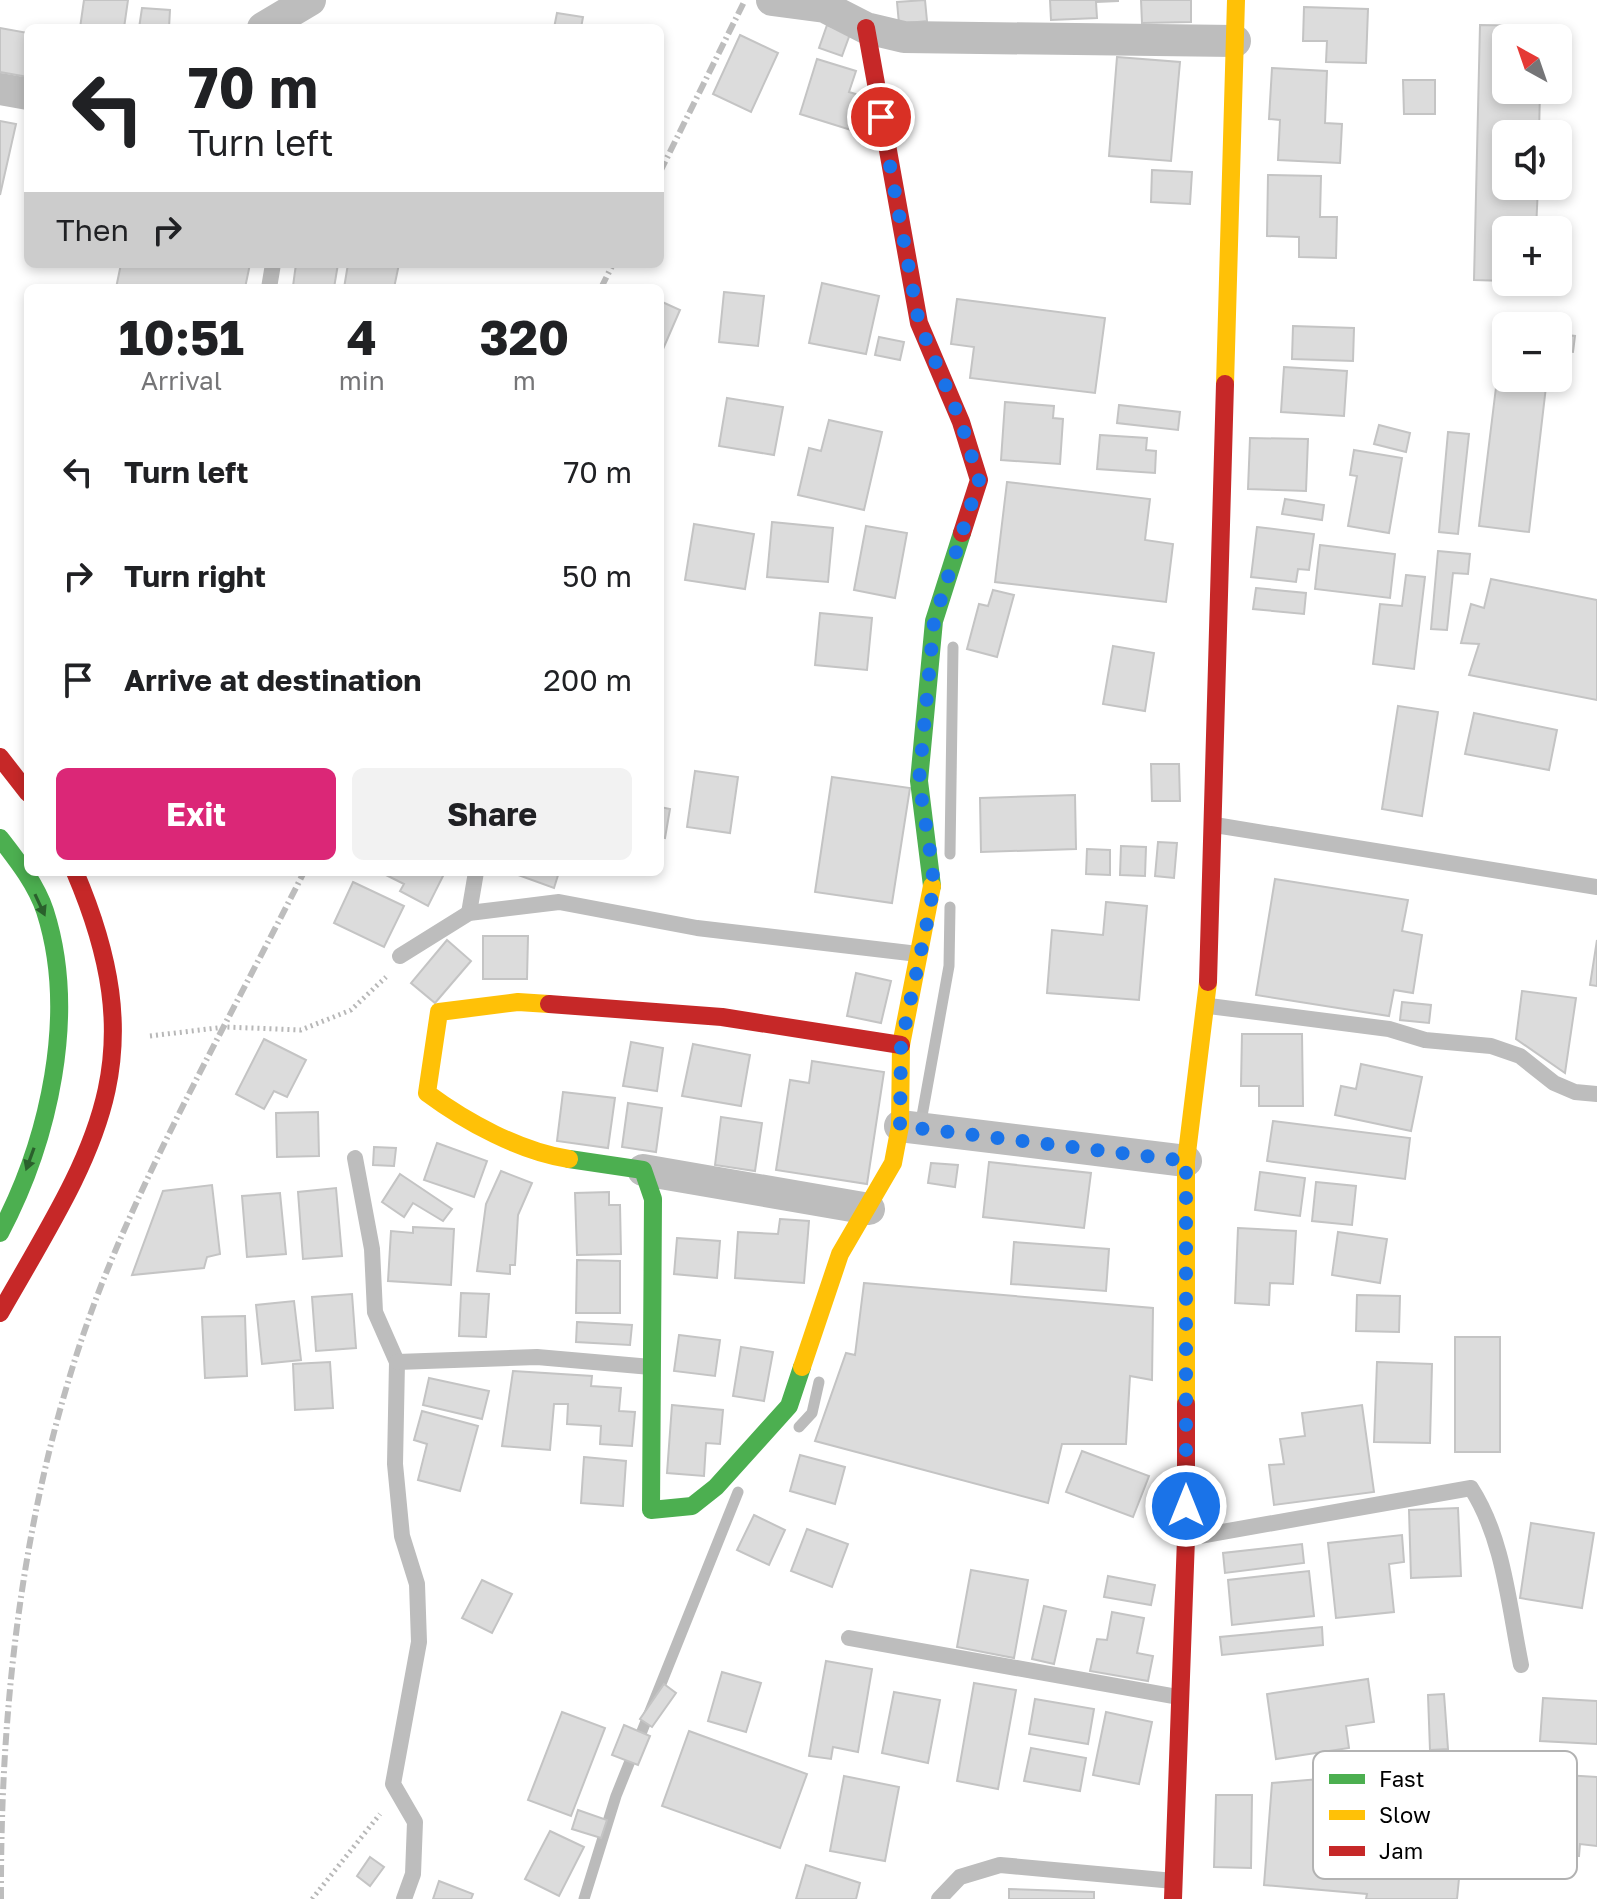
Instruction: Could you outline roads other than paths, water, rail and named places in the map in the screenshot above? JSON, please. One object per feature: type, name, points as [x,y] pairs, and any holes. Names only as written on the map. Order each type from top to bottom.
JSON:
[{"type":"main road","points":[[1174,1890],[1186,1538],[1186,1161],[1207,1006],[1236,0]]},
{"type":"main road","points":[[866,28],[919,323],[961,422],[979,480],[934,621],[919,781],[933,871],[931,904],[901,1045],[900,1126],[893,1163],[869,1209],[840,1254],[789,1406],[716,1487],[692,1506],[651,1510],[653,1199],[643,1170],[542,1155],[446,1107],[427,1093],[439,1012],[534,1003],[722,1017],[901,1045]]},
{"type":"main road","points":[[0,757],[24,788]]},
{"type":"main road","points":[[0,838],[45,911],[58,1019],[52,1080],[34,1150],[0,1233]]},
{"type":"main road","points":[[0,1313],[83,1166],[107,1095],[114,1042],[112,983],[92,907],[77,876]]},
{"type":"street","points":[[772,0],[825,7],[866,28],[904,37],[1235,41]]},
{"type":"street","points":[[0,89],[24,93]]},
{"type":"street","points":[[900,1126],[1186,1161]]},
{"type":"street","points":[[643,1170],[869,1209]]},
{"type":"lane","points":[[1213,825],[1597,887]]},
{"type":"lane","points":[[469,913],[475,876]]},
{"type":"lane","points":[[400,956],[469,913],[559,902],[697,928],[919,954]]},
{"type":"lane","points":[[1207,1006],[1389,1029],[1425,1040],[1491,1046],[1520,1056],[1554,1083],[1575,1092],[1597,1094]]},
{"type":"lane","points":[[355,1158],[372,1249],[375,1312],[397,1362],[395,1464],[402,1536],[417,1584],[419,1642],[393,1784],[415,1822],[413,1874],[404,1899]]},
{"type":"lane","points":[[397,1362],[537,1357],[651,1367]]},
{"type":"lane","points":[[1186,1538],[1471,1488],[1494,1536],[1521,1665]]},
{"type":"lane","points":[[849,1638],[1180,1697]]},
{"type":"lane","points":[[939,1899],[960,1877],[1000,1865],[1174,1890]]},
{"type":"waterway","points":[[950,854],[953,647]]},
{"type":"waterway","points":[[920,1127],[949,966],[950,907]]},
{"type":"waterway","points":[[799,1427],[812,1413],[819,1382]]},
{"type":"waterway","points":[[584,1899],[616,1796],[738,1492]]},
{"type":"railway","points":[[664,164],[745,0]]},
{"type":"railway","points":[[603,284],[611,268]]},
{"type":"railway","points":[[1,1899],[2,1818],[13,1655],[39,1494],[59,1415],[82,1337],[132,1211],[179,1113],[302,876]]}]
